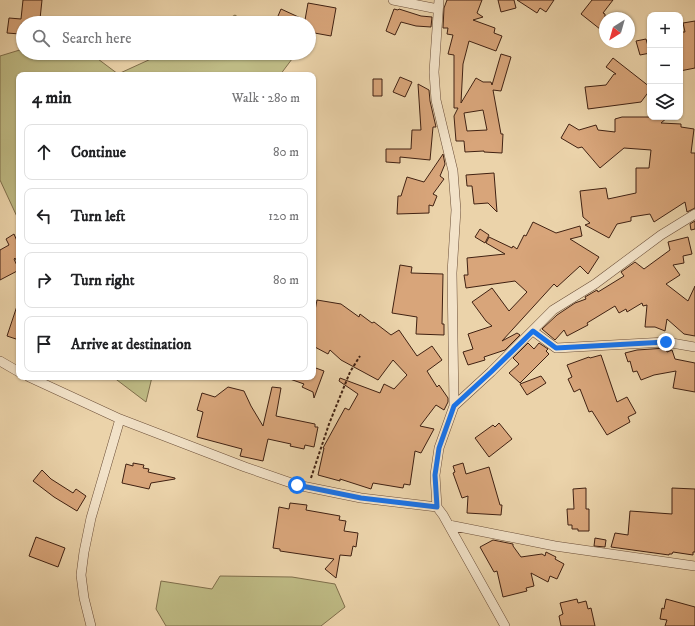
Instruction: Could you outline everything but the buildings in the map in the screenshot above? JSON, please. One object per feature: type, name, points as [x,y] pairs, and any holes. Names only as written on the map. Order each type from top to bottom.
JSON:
[{"type":"street","points":[[393,0],[439,4],[434,72],[436,100],[453,171],[456,210],[452,273],[454,406],[439,448],[435,475],[437,507],[449,525],[505,626]]},
{"type":"street","points":[[454,406],[491,372],[553,310],[596,284],[661,235],[695,214]]},
{"type":"street","points":[[533,331],[556,348],[666,342],[695,347]]},
{"type":"street","points":[[0,361],[16,370]]},
{"type":"street","points":[[36,380],[120,419],[245,467],[297,485],[361,498],[437,507]]},
{"type":"street","points":[[90,626],[81,575],[84,552],[120,419]]},
{"type":"street","points":[[449,525],[555,546],[695,566]]},
{"type":"path","points":[[309,487],[324,439],[350,372],[360,356]]},
{"type":"shaded area","points":[[16,51],[16,60],[99,60],[115,72],[16,72],[16,215],[0,180],[0,56]]},
{"type":"shaded area","points":[[149,60],[291,60],[282,72],[122,72]]},
{"type":"shaded area","points":[[117,380],[151,380],[146,402]]},
{"type":"shaded area","points":[[220,576],[292,577],[335,584],[345,607],[321,626],[166,626],[156,609],[161,581],[212,589]]},
{"type":"route","points":[[297,485],[361,498],[437,507],[435,475],[439,448],[454,406],[533,331],[556,348],[666,342]]}]
